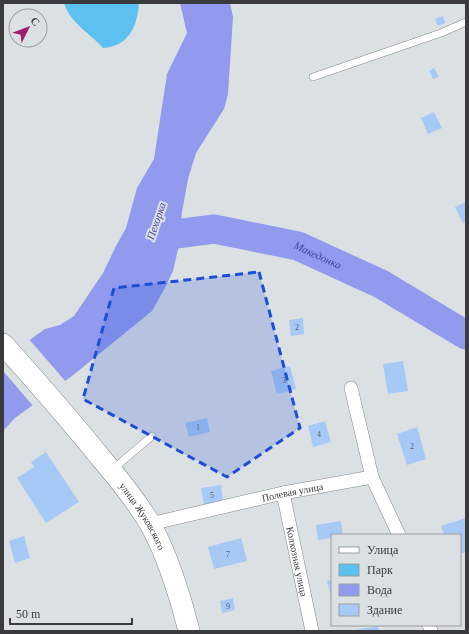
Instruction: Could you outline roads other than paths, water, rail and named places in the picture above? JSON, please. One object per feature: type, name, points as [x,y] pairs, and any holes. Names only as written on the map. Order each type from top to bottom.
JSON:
[{"type":"main road","name":"улица Жуковского","points":[[3,344],[67,416],[131,494],[150,524],[165,555],[188,631]]},
{"type":"street","points":[[351,388],[372,477],[399,534]]},
{"type":"street","name":"Полевая улица","points":[[150,524],[283,493],[372,477]]},
{"type":"street","name":"Колхозная улица","points":[[283,493],[312,631]]},
{"type":"lane","points":[[313,77],[441,33],[466,22]]},
{"type":"lane","points":[[112,470],[152,436]]},
{"type":"water","name":"Пехорка","points":[[180,3],[230,3],[233,17],[228,94],[224,109],[196,153],[188,179],[182,212],[179,245],[173,271],[152,311],[72,376],[15,418],[3,431],[3,350],[31,339],[45,329],[60,325],[74,316],[103,273],[126,228],[137,188],[154,159],[167,74],[187,33]]},
{"type":"waterway","name":"Македонка","points":[[153,237],[214,229],[298,246],[381,284],[466,335]]}]
